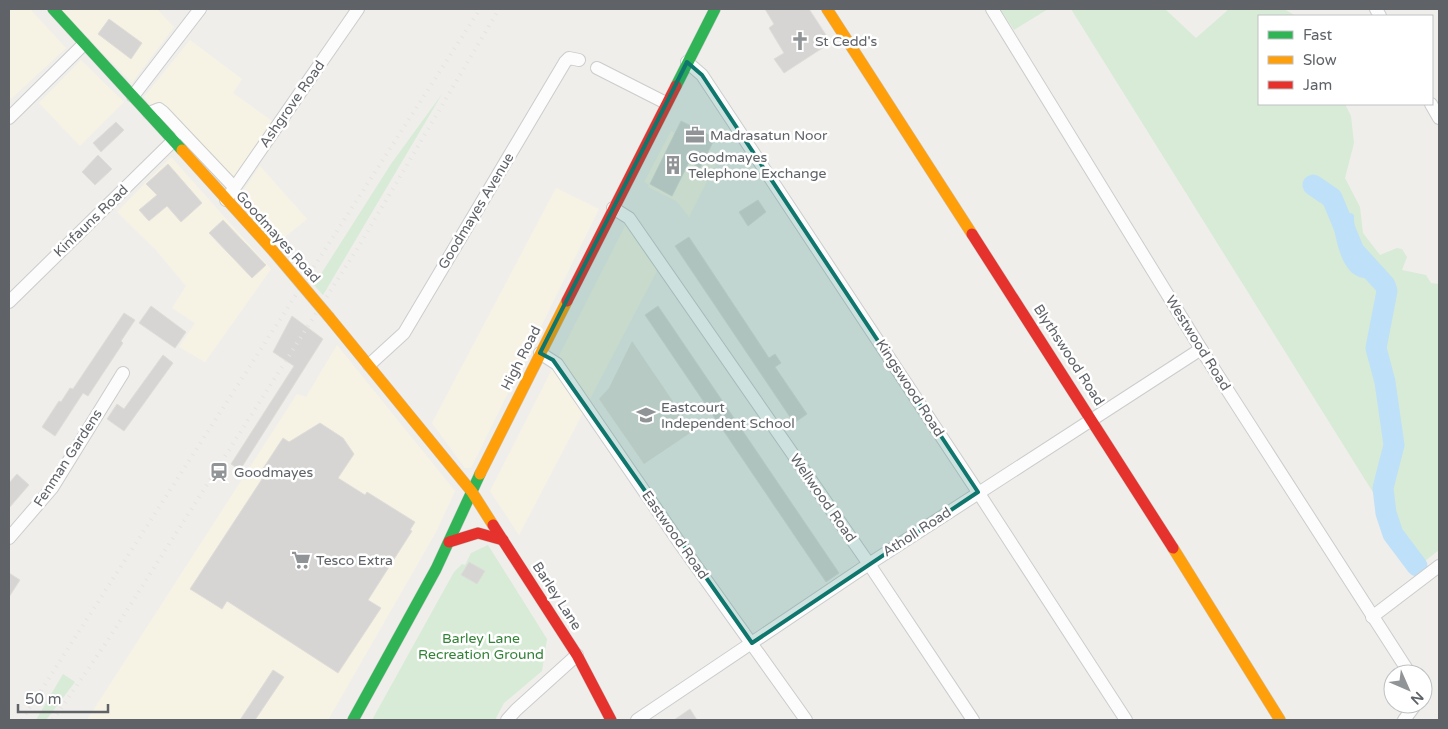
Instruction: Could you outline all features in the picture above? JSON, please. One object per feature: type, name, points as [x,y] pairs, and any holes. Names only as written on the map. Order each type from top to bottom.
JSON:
[{"type":"main road","name":"Goodmayes Road","points":[[53,9],[274,252],[329,316],[472,492]]},
{"type":"main road","name":"High Road","points":[[353,720],[449,542],[540,353],[715,9]]},
{"type":"main road","name":"Blythswood Road","points":[[827,9],[1093,420],[1280,720]]},
{"type":"main road","name":"Barley Lane","points":[[472,492],[577,655],[611,720]]},
{"type":"main road","points":[[449,542],[478,533],[503,540]]},
{"type":"street","points":[[133,96],[200,9]]},
{"type":"street","name":"Ashgrove Road","points":[[226,200],[358,9]]},
{"type":"street","name":"Westwood Road","points":[[992,9],[1201,349],[1403,664]]},
{"type":"street","points":[[9,118],[84,44]]},
{"type":"street","name":"Goodmayes Avenue","points":[[369,365],[404,333],[565,62],[570,58],[579,60]]},
{"type":"street","name":"Kingswood Road","points":[[687,62],[702,75],[978,492],[1126,720]]},
{"type":"street","points":[[597,68],[666,103]]},
{"type":"street","points":[[1432,105],[1439,118]]},
{"type":"street","points":[[149,113],[159,109],[163,112],[234,188]]},
{"type":"street","name":"Kinfauns Road","points":[[9,302],[174,140]]},
{"type":"street","name":"Wellwood Road","points":[[613,208],[629,218],[869,564],[973,720]]},
{"type":"street","name":"Atholl Road","points":[[636,720],[978,492],[1201,349]]},
{"type":"street","name":"Eastwood Road","points":[[540,353],[557,364],[681,545],[806,720]]},
{"type":"street","name":"Fenman Gardens","points":[[9,538],[52,488],[123,374]]},
{"type":"street","points":[[1372,617],[1439,566]]},
{"type":"street","points":[[507,720],[577,655]]},
{"type":"highlighted area","points":[[687,62],[702,75],[978,492],[752,643],[553,360],[540,353]]},
{"type":"shaded area","points":[[9,9],[30,9],[66,48],[11,99],[9,97]]},
{"type":"shaded area","points":[[60,9],[157,9],[174,27],[132,83]]},
{"type":"shaded area","points":[[190,40],[242,79],[233,93],[272,121],[228,188],[144,97]]},
{"type":"shaded area","points":[[81,60],[124,102],[80,146],[39,103]]},
{"type":"shaded area","points":[[671,131],[720,156],[689,217],[676,201],[648,187],[649,185],[644,182]]},
{"type":"shaded area","points":[[171,157],[271,269],[205,362],[179,347],[195,323],[172,308],[186,286],[156,250],[117,212]]},
{"type":"shaded area","points":[[260,166],[307,219],[279,242],[238,198]]},
{"type":"shaded area","points":[[556,188],[599,209],[471,468],[465,468],[432,423]]},
{"type":"shaded area","points":[[626,224],[658,269],[519,535],[490,491]]},
{"type":"shaded area","name":"Eastcourt Independent School","points":[[632,341],[693,431],[644,464],[599,399],[609,388]]},
{"type":"shaded area","points":[[337,345],[455,491],[436,532],[328,720],[87,720],[297,394],[306,397]]},
{"type":"green space","points":[[1000,9],[1048,9],[1014,30]]},
{"type":"green space","points":[[1071,9],[1165,9],[1196,38],[1229,9],[1284,9],[1294,15],[1258,15],[1258,105],[1346,105],[1351,116],[1354,143],[1345,178],[1360,207],[1363,233],[1380,255],[1397,248],[1402,249],[1407,257],[1402,270],[1426,275],[1431,283],[1439,284],[1439,550],[1420,565],[1381,510],[1379,502]]},
{"type":"green space","points":[[442,94],[323,295],[314,285],[391,164]]},
{"type":"green space","name":"Barley Lane Recreation Ground","points":[[488,545],[547,639],[542,671],[504,703],[495,720],[372,720],[454,572],[462,564],[465,565],[471,553]]},
{"type":"green space","points":[[63,674],[75,682],[46,720],[36,720]]},
{"type":"water","points":[[1351,213],[1354,215],[1356,232],[1363,249],[1376,268],[1376,271],[1368,278],[1360,277],[1347,268],[1337,243],[1334,228],[1346,214]]},
{"type":"building","name":"St Cedd's","points":[[765,9],[809,9],[826,35],[819,39],[824,47],[784,73],[774,59],[784,53],[769,28],[774,24]]},
{"type":"building","points":[[109,19],[142,43],[131,59],[98,34]]},
{"type":"building","name":"Goodmayes Telephone Exchange","points":[[681,121],[715,138],[700,168],[689,162],[672,196],[650,184]]},
{"type":"building","points":[[116,122],[124,130],[101,152],[93,143]]},
{"type":"building","points":[[98,155],[112,169],[95,185],[82,172]]},
{"type":"building","points":[[168,164],[202,203],[181,222],[167,206],[149,221],[139,210],[157,195],[146,184]]},
{"type":"building","points":[[758,200],[766,212],[748,226],[739,212]]},
{"type":"building","points":[[223,220],[266,265],[252,278],[209,233]]},
{"type":"building","points":[[689,237],[769,358],[775,354],[781,363],[775,367],[807,414],[794,423],[675,246]]},
{"type":"building","points":[[151,306],[186,332],[175,348],[139,323]]},
{"type":"building","points":[[658,306],[839,573],[826,582],[645,315]]},
{"type":"building","points":[[124,313],[135,320],[121,341],[123,343],[88,396],[83,393],[55,436],[42,427],[59,401],[61,402],[70,388],[73,389]]},
{"type":"building","points":[[292,316],[323,339],[240,470],[231,464],[294,366],[273,352]]},
{"type":"building","points":[[163,355],[173,363],[124,431],[107,419],[117,404],[124,409]]},
{"type":"building","name":"Tesco Extra","points":[[320,423],[343,438],[354,454],[338,478],[365,495],[367,492],[415,522],[410,530],[412,531],[368,600],[381,608],[338,673],[227,601],[222,609],[190,589],[266,473],[262,470],[283,438],[289,442]]},
{"type":"building","points":[[17,474],[29,485],[9,508],[9,483]]},
{"type":"building","points":[[469,562],[485,571],[477,584],[461,575]]},
{"type":"building","points":[[9,573],[20,580],[9,597]]},
{"type":"building","points":[[273,670],[284,677],[255,720],[240,720]]},
{"type":"building","points":[[690,709],[697,720],[674,720]]},
{"type":"waterway","points":[[1313,185],[1332,198],[1354,251],[1385,285],[1387,291],[1376,348],[1385,382],[1394,445],[1383,488],[1386,513],[1393,534],[1417,566]]},
{"type":"railway","points":[[22,720],[480,9]]},
{"type":"railway","points":[[53,720],[108,640],[359,246],[499,9]]},
{"type":"traffic: fast","points":[[53,9],[182,150]]},
{"type":"traffic: fast","points":[[676,86],[715,9]]},
{"type":"traffic: fast","points":[[353,720],[436,569],[480,474]]},
{"type":"traffic: slow","points":[[827,9],[972,234]]},
{"type":"traffic: slow","points":[[182,150],[274,252]]},
{"type":"traffic: slow","points":[[274,252],[329,317]]},
{"type":"traffic: slow","points":[[480,474],[567,301]]},
{"type":"traffic: slow","points":[[329,317],[472,492],[493,525]]},
{"type":"traffic: slow","points":[[1173,548],[1280,720]]},
{"type":"traffic: jam","points":[[567,301],[676,86]]},
{"type":"traffic: jam","points":[[972,234],[1173,548]]},
{"type":"traffic: jam","points":[[493,525],[577,655],[611,720]]},
{"type":"traffic: jam","points":[[449,542],[478,533],[503,540]]},
{"type":"place","name":"St Cedd's","points":[[800,41]]},
{"type":"place","name":"Madrasatun Noor","points":[[695,135]]},
{"type":"place","name":"Goodmayes Telephone Exchange","points":[[673,165]]},
{"type":"place","name":"Eastcourt Independent School","points":[[646,415]]},
{"type":"place","name":"Goodmayes","points":[[219,472]]},
{"type":"place","name":"Tesco Extra","points":[[301,560]]}]
